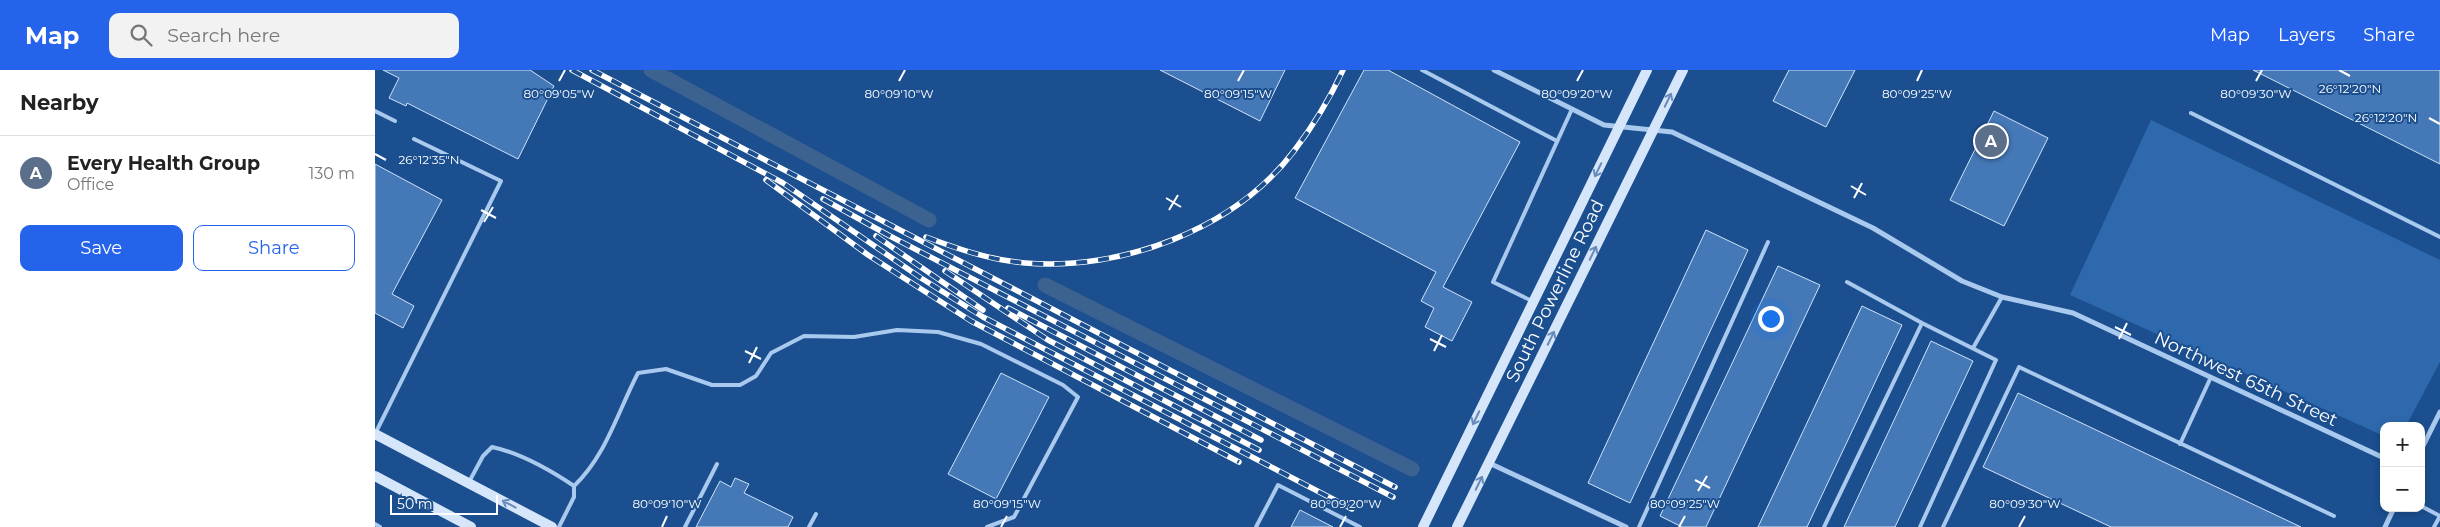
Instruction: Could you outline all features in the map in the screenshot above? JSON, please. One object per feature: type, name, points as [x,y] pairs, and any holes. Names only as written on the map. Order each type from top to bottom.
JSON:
[{"type":"main road","name":"South Powerline Road","points":[[1423,527],[1647,70]]},
{"type":"main road","name":"South Powerline Road","points":[[1457,527],[1683,70]]},
{"type":"main road","points":[[375,434],[552,527]]},
{"type":"main road","points":[[375,477],[453,523],[471,527]]},
{"type":"street","name":"Northwest 65th Street","points":[[1494,70],[1604,125],[1672,132],[1873,228],[1962,281],[2002,296],[2073,313],[2380,456]]},
{"type":"street","points":[[2425,443],[2440,412]]},
{"type":"street","points":[[1489,463],[1626,527]]},
{"type":"street","points":[[2385,527],[2392,512]]},
{"type":"lane","points":[[1422,70],[1557,141]]},
{"type":"lane","points":[[1533,301],[1493,282],[1572,109]]},
{"type":"lane","points":[[375,111],[395,121]]},
{"type":"lane","points":[[2191,113],[2440,237]]},
{"type":"lane","points":[[375,434],[501,181],[414,139]]},
{"type":"lane","points":[[1639,527],[1768,242]]},
{"type":"lane","points":[[1847,282],[1922,323],[1996,360],[1920,527]]},
{"type":"lane","points":[[1973,348],[2002,296]]},
{"type":"lane","points":[[1824,527],[1922,323]]},
{"type":"lane","points":[[559,527],[574,497],[574,486],[586,474],[605,441],[638,373],[666,369],[712,385],[740,385],[756,376],[771,353],[804,336],[853,338],[897,330],[938,332],[981,344],[1063,385],[1078,397],[1014,517],[987,527]]},
{"type":"lane","points":[[1943,527],[2019,367],[2334,516]]},
{"type":"lane","points":[[2180,444],[2211,377]]},
{"type":"lane","points":[[468,483],[483,456],[493,447],[505,450],[574,486]]},
{"type":"lane","points":[[685,527],[717,464]]},
{"type":"lane","points":[[1256,527],[1278,485],[1359,527]]},
{"type":"lane","points":[[2425,508],[2439,516],[2434,527]]},
{"type":"lane","points":[[809,527],[816,514]]},
{"type":"lane","points":[[375,524],[380,527]]},
{"type":"shaded area","points":[[2151,120],[2440,260],[2440,362],[2408,422],[2380,422],[2380,434],[2070,295]]},
{"type":"building","points":[[383,70],[530,70],[554,86],[518,159],[407,103],[406,106],[389,98],[399,78]]},
{"type":"building","points":[[1160,70],[1285,70],[1260,121]]},
{"type":"building","points":[[1364,70],[1388,70],[1520,142],[1443,287],[1472,302],[1452,341],[1425,327],[1434,308],[1421,301],[1436,272],[1295,198]]},
{"type":"building","points":[[1789,70],[1855,70],[1826,127],[1773,101]]},
{"type":"building","points":[[2253,70],[2440,70],[2440,164]]},
{"type":"building","points":[[1994,111],[2048,138],[2004,226],[1950,200]]},
{"type":"building","points":[[375,164],[442,200],[392,294],[414,306],[403,328],[375,313]]},
{"type":"building","points":[[1706,230],[1748,250],[1630,503],[1588,483]]},
{"type":"building","points":[[1778,266],[1820,285],[1706,527],[1682,527],[1660,516]]},
{"type":"building","points":[[1862,306],[1902,325],[1807,527],[1758,527]]},
{"type":"building","points":[[1931,341],[1973,361],[1895,527],[1844,527]]},
{"type":"building","points":[[1001,373],[1049,397],[996,499],[948,474]]},
{"type":"building","points":[[2018,393],[2301,527],[2111,527],[1983,467]]},
{"type":"building","points":[[735,478],[749,484],[744,493],[793,517],[788,527],[696,527],[720,481],[731,487]]},
{"type":"building","points":[[1300,510],[1333,527],[1291,527]]},
{"type":"waterway","points":[[651,70],[929,220]]},
{"type":"waterway","points":[[1045,285],[1412,469]]},
{"type":"railway","points":[[572,70],[783,183],[921,278],[983,317],[1352,509]]},
{"type":"railway","points":[[592,70],[1395,487]]},
{"type":"railway","points":[[926,237],[987,257],[1025,263],[1062,264],[1099,260],[1136,252],[1173,240],[1208,223],[1240,203],[1269,179],[1308,132],[1343,70]]},
{"type":"railway","points":[[766,180],[868,255],[971,321],[1239,462]]},
{"type":"railway","points":[[823,199],[888,235],[1393,497]]},
{"type":"railway","points":[[876,236],[983,310]]},
{"type":"railway","points":[[945,271],[1048,340],[1259,450]]},
{"type":"railway","points":[[1008,308],[1261,440]]},
{"type":"place","name":"Every Health Group","points":[[1991,141]]}]
